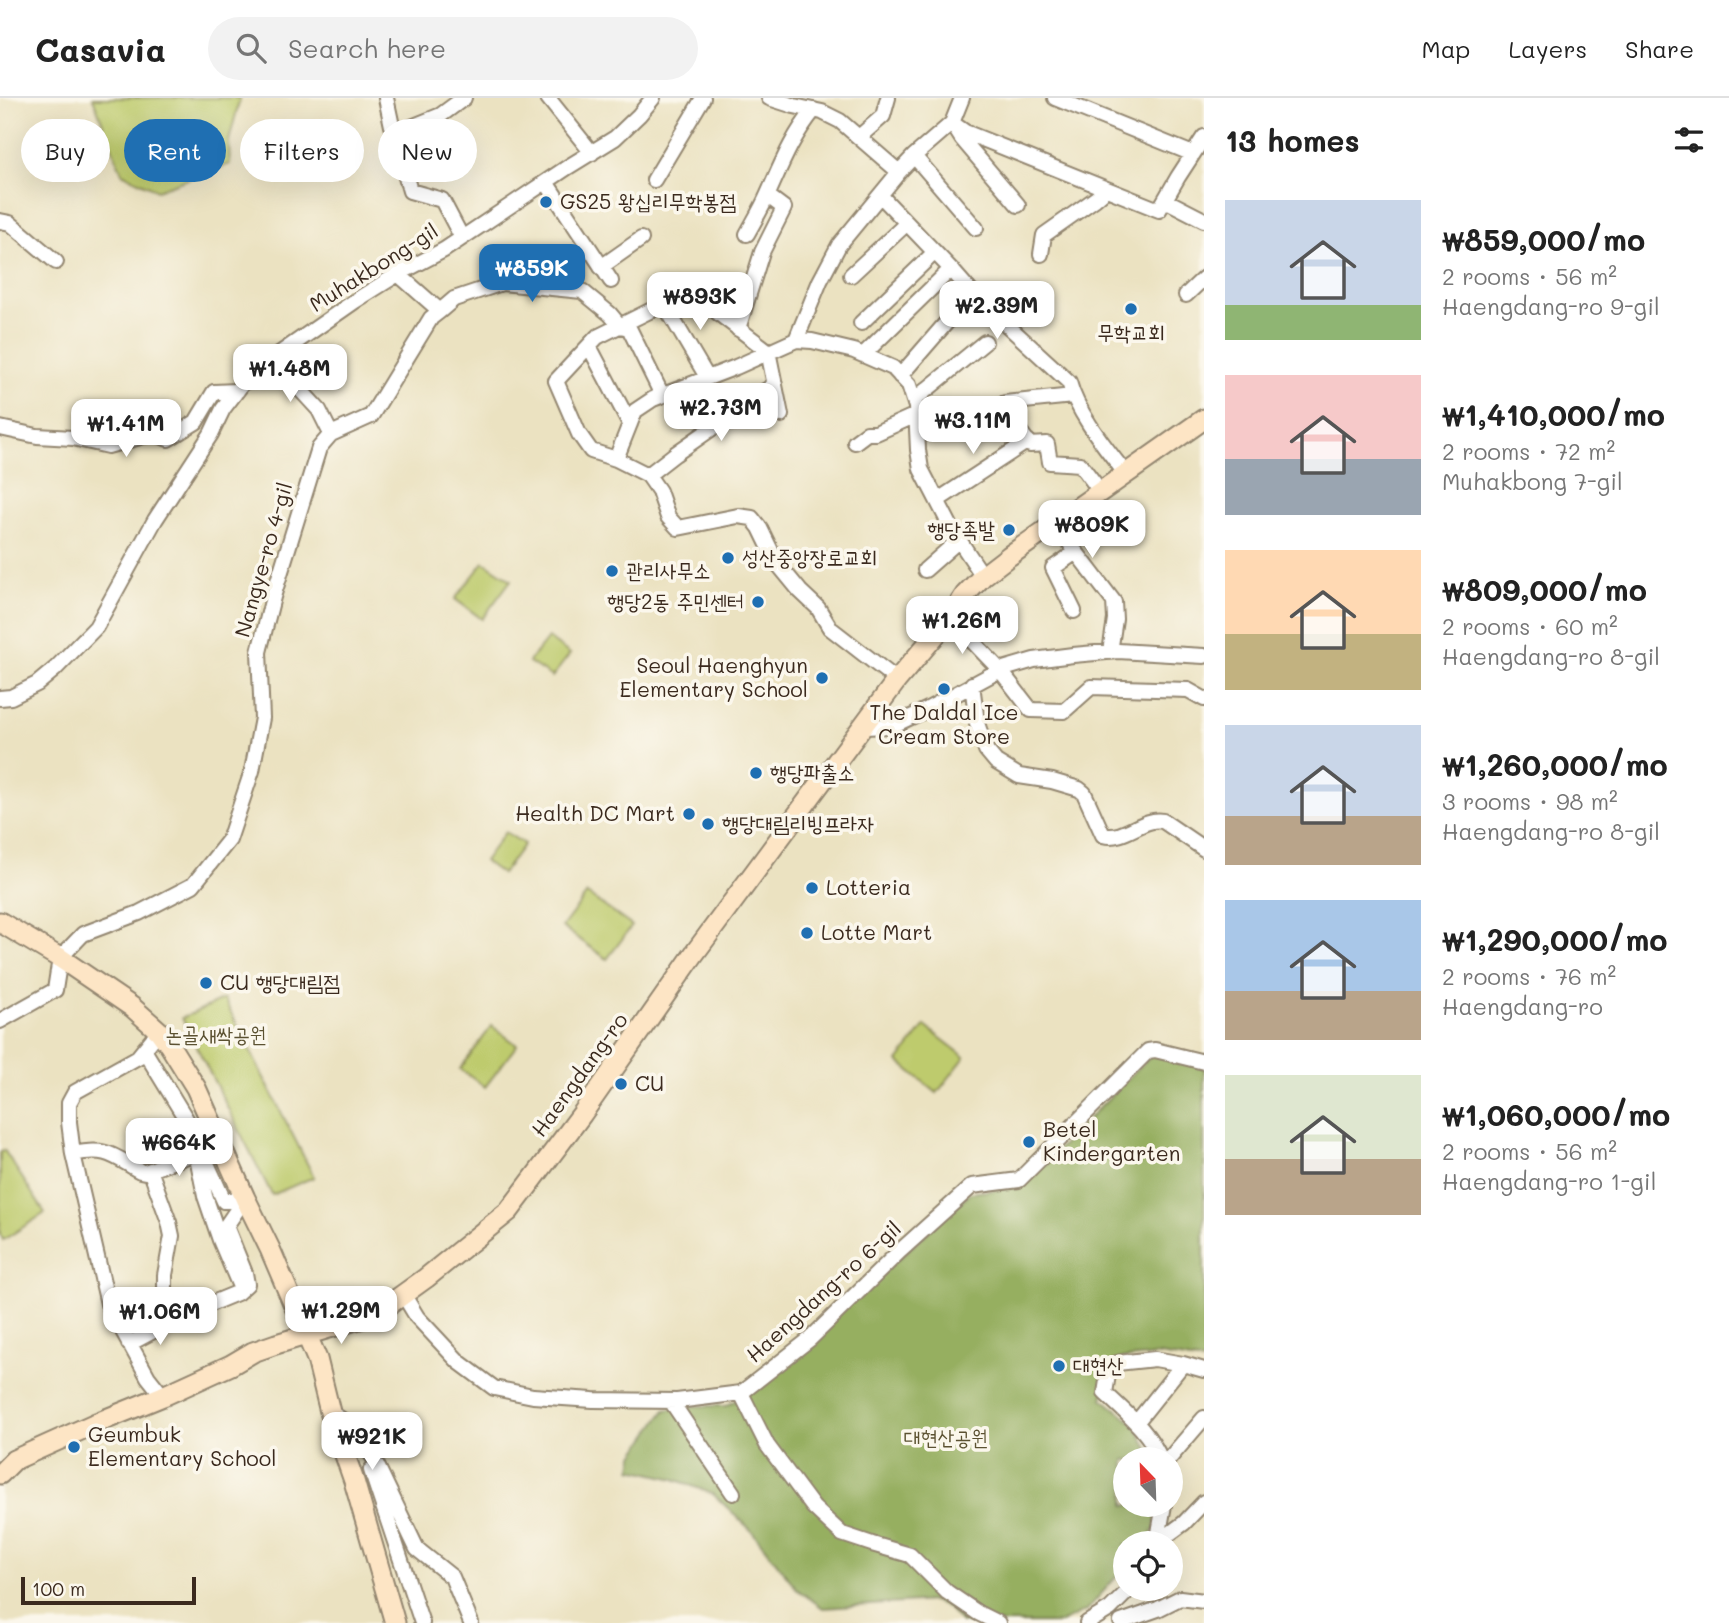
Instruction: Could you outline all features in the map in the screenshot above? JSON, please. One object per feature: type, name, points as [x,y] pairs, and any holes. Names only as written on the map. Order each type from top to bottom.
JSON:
[{"type":"main road","name":"Haengdang-ro","points":[[0,1474],[14,1460],[163,1396],[253,1352],[376,1314],[509,1211],[862,727],[897,680],[950,618],[965,595],[983,576],[1204,419]]},
{"type":"main road","points":[[0,922],[60,958],[132,1007],[159,1031],[196,1088],[317,1359],[330,1412],[354,1481],[396,1623]]},
{"type":"street","points":[[386,98],[391,119]]},
{"type":"street","points":[[431,119],[464,98]]},
{"type":"street","points":[[548,98],[592,153]]},
{"type":"street","name":"Muhakbong-gil","points":[[0,698],[10,697],[37,684],[96,627],[155,520],[211,434],[223,409],[249,375],[398,274],[462,238],[615,138],[653,98]]},
{"type":"street","points":[[654,180],[703,98]]},
{"type":"street","points":[[769,98],[822,112],[840,121],[899,172]]},
{"type":"street","points":[[859,137],[883,116],[888,98]]},
{"type":"street","points":[[796,340],[820,281],[839,245],[899,172],[952,123],[962,98]]},
{"type":"street","points":[[1055,98],[1193,154]]},
{"type":"street","points":[[747,234],[768,196],[789,145],[814,110]]},
{"type":"street","points":[[952,123],[965,132],[1159,210],[1204,137]]},
{"type":"street","points":[[952,123],[961,139],[1018,205]]},
{"type":"street","points":[[914,156],[976,228]]},
{"type":"street","points":[[407,182],[410,191],[442,200],[462,238]]},
{"type":"street","points":[[546,182],[611,281]]},
{"type":"street","points":[[1041,254],[1044,235],[1095,199],[1102,193],[1103,188]]},
{"type":"street","points":[[880,195],[972,293],[1069,382],[1073,396],[1126,474]]},
{"type":"street","points":[[737,329],[762,252],[784,208],[768,196]]},
{"type":"street","points":[[1165,200],[1204,220]]},
{"type":"street","points":[[0,220],[10,223],[56,262]]},
{"type":"street","points":[[851,275],[907,223]]},
{"type":"street","points":[[601,267],[641,239]]},
{"type":"street","points":[[861,323],[935,252]]},
{"type":"street","points":[[863,355],[951,269]]},
{"type":"street","points":[[398,274],[440,311]]},
{"type":"street","points":[[1186,295],[1204,278]]},
{"type":"street","points":[[272,359],[319,410],[331,434],[371,416],[431,318],[454,299],[502,283],[582,291],[620,326],[629,328],[662,395]]},
{"type":"street","points":[[781,415],[768,351],[718,313],[698,287],[597,337],[556,381],[579,434],[591,451],[616,459],[648,475],[659,492],[668,517],[678,528],[738,516],[752,518],[760,528],[777,563],[818,608],[830,628],[897,680]]},
{"type":"street","points":[[900,376],[972,293]]},
{"type":"street","points":[[664,304],[707,377]]},
{"type":"street","points":[[616,459],[635,411],[653,398],[736,367],[796,340],[854,351],[893,368],[908,385],[914,400],[921,469],[959,540],[983,576]]},
{"type":"street","points":[[914,400],[985,342]]},
{"type":"street","points":[[589,346],[630,424]]},
{"type":"street","points":[[648,475],[774,385]]},
{"type":"street","points":[[0,428],[37,436],[73,438],[108,446],[154,433],[167,439],[196,422],[214,392],[237,391]]},
{"type":"street","points":[[1073,396],[1005,404],[1013,422],[1030,445],[1047,444],[1050,462],[1080,464],[1101,492]]},
{"type":"street","points":[[855,442],[867,433],[876,433],[916,415]]},
{"type":"street","name":"Nangye-ro 4-gil","points":[[60,958],[83,934],[139,913],[193,885],[229,839],[252,771],[262,718],[259,652],[319,448],[331,434]]},
{"type":"street","points":[[938,500],[1028,441]]},
{"type":"street","points":[[1056,524],[1114,602],[1115,619],[1110,652]]},
{"type":"street","points":[[925,570],[959,540]]},
{"type":"street","points":[[1074,611],[1053,568],[1076,552]]},
{"type":"street","points":[[950,618],[1000,670],[1031,710],[1064,711],[1091,687],[1188,690],[1204,699]]},
{"type":"street","points":[[862,727],[892,726],[1000,670],[1034,660],[1110,652],[1204,656]]},
{"type":"street","points":[[972,684],[977,723],[986,750],[996,762],[1019,776],[1052,781],[1079,789],[1084,793],[1103,835],[1116,837],[1156,820],[1163,821],[1204,849]]},
{"type":"street","points":[[0,1021],[55,990],[60,958]]},
{"type":"street","points":[[159,1031],[138,1057],[75,1092],[69,1103],[69,1122],[73,1154],[108,1304],[148,1377],[163,1396]]},
{"type":"street","name":"Haengdang-ro 6-gil","points":[[403,1294],[417,1317],[459,1362],[494,1388],[533,1396],[671,1401],[741,1393],[810,1339],[900,1251],[972,1186],[1019,1180],[1148,1051],[1155,1049],[1204,1062]]},
{"type":"street","points":[[144,1051],[180,1109],[192,1137],[201,1185],[220,1240],[242,1289]]},
{"type":"street","points":[[192,1137],[199,1146],[224,1201],[245,1198]]},
{"type":"street","points":[[73,1154],[96,1150],[107,1152],[145,1172],[195,1153]]},
{"type":"street","points":[[150,1170],[172,1236],[165,1275],[165,1296],[176,1319]]},
{"type":"street","points":[[129,1344],[176,1319],[237,1293],[247,1284],[226,1226],[245,1198]]},
{"type":"street","points":[[1156,1447],[1105,1393],[1108,1376],[1117,1363],[1155,1359],[1204,1370]]},
{"type":"street","points":[[1136,1423],[1183,1364]]},
{"type":"street","points":[[741,1393],[767,1445],[813,1507],[842,1534],[909,1555],[947,1592],[998,1623]]},
{"type":"street","points":[[671,1401],[733,1493]]},
{"type":"street","points":[[330,1412],[353,1427],[373,1457],[417,1549],[452,1577],[471,1623]]},
{"type":"street","points":[[1179,1447],[1204,1418]]},
{"type":"street","points":[[353,1427],[372,1474],[422,1623]]},
{"type":"street","points":[[1173,1531],[1204,1502]]},
{"type":"street","points":[[1110,1609],[1121,1622],[1180,1598],[1204,1601]]},
{"type":"street","points":[[1087,1623],[1118,1601]]},
{"type":"green space","points":[[93,98],[240,98],[229,141],[230,164],[226,165],[226,119],[124,119],[124,174],[110,142],[110,119],[101,119]]},
{"type":"green space","points":[[141,182],[179,182],[157,190]]},
{"type":"green space","points":[[484,562],[511,580],[482,619],[455,599]]},
{"type":"green space","points":[[548,638],[570,654],[552,677],[529,662]]},
{"type":"green space","points":[[505,832],[524,844],[502,874],[484,861]]},
{"type":"green space","points":[[587,894],[632,926],[607,959],[562,927]]},
{"type":"green space","name":"논골새싹공원","points":[[224,999],[314,1177],[272,1195],[182,1018]]},
{"type":"green space","points":[[492,1026],[517,1045],[485,1087],[460,1069]]},
{"type":"green space","points":[[925,1026],[965,1057],[937,1093],[898,1061]]},
{"type":"green space","name":"대현산공원","points":[[1156,1055],[1204,1067],[1204,1362],[1160,1355],[1119,1359],[1102,1398],[1133,1423],[1148,1447],[1113,1447],[1113,1517],[1156,1517],[1155,1529],[1113,1531],[1113,1581],[1086,1611],[1061,1623],[961,1623],[949,1609],[933,1601],[823,1608],[798,1590],[751,1530],[713,1494],[674,1479],[632,1469],[634,1455],[665,1410],[692,1406],[726,1406],[759,1387],[970,1193],[1021,1187],[1150,1056]]},
{"type":"green space","points":[[4,1150],[45,1213],[3,1240],[0,1234],[0,1153]]},
{"type":"place","name":"GS25 왕십리무학봉점","points":[[546,202]]},
{"type":"place","name":"무학교회","points":[[1131,309]]},
{"type":"place","name":"행당족발","points":[[1009,530]]},
{"type":"place","name":"성산중앙장로교회","points":[[728,558]]},
{"type":"place","name":"관리사무소","points":[[612,571]]},
{"type":"place","name":"행당2동 주민센터","points":[[758,602]]},
{"type":"place","name":"Seoul Haenghyun Elementary School","points":[[822,678]]},
{"type":"place","name":"The Daldal Ice Cream Store","points":[[944,689]]},
{"type":"place","name":"행당파출소","points":[[756,773]]},
{"type":"place","name":"Health DC Mart","points":[[689,814]]},
{"type":"place","name":"행당대림리빙프라자","points":[[708,824]]},
{"type":"place","name":"Lotteria","points":[[812,888]]},
{"type":"place","name":"Lotte Mart","points":[[807,933]]},
{"type":"place","name":"CU 행당대림점","points":[[206,983]]},
{"type":"place","name":"CU","points":[[621,1084]]},
{"type":"place","name":"Betel Kindergarten","points":[[1029,1142]]},
{"type":"place","name":"대현산","points":[[1059,1366]]},
{"type":"place","name":"Geumbuk Elementary School","points":[[74,1447]]}]
